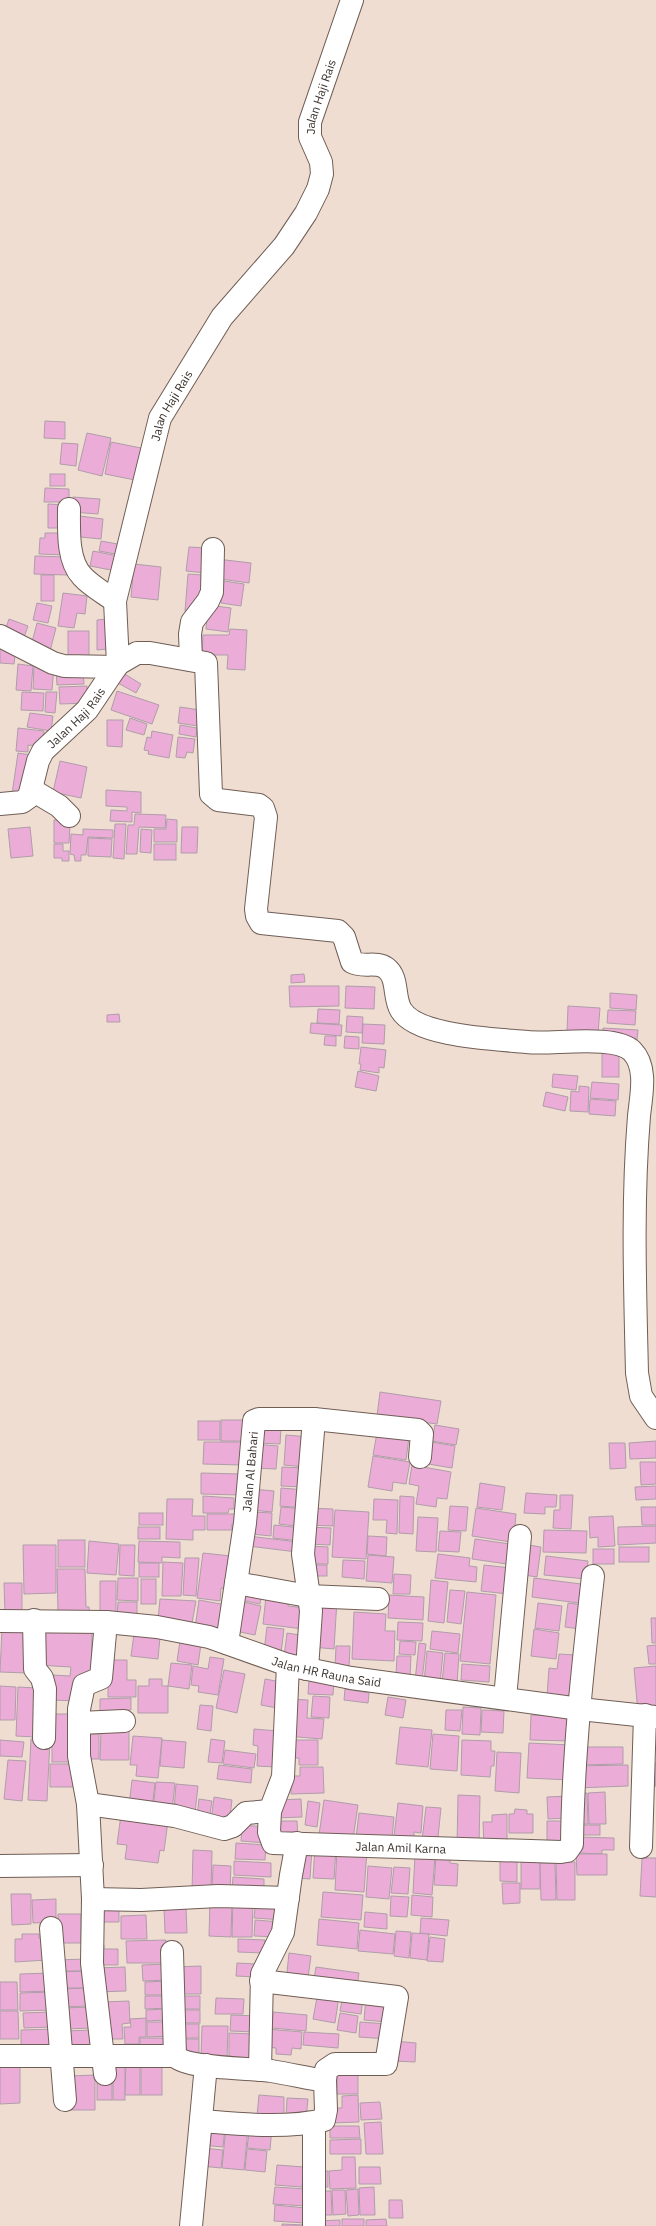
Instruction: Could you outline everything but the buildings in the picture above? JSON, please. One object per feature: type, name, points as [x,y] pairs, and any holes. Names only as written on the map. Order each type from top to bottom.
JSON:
[{"type":"street","name":"Jalan Haji Rais","points":[[32,790],[38,761],[43,751],[87,710],[117,665],[115,601],[160,418],[222,317],[284,246],[306,213],[318,189],[322,174],[321,162],[310,137],[310,122],[352,0]]},
{"type":"street","points":[[69,509],[69,539],[76,568],[82,576],[115,601]]},
{"type":"street","points":[[191,660],[190,634],[192,622],[212,592],[213,549]]},
{"type":"street","points":[[0,636],[52,663],[64,666],[117,665],[138,653],[150,653],[206,663],[211,794],[218,800],[259,805],[265,812],[266,818],[256,909],[258,920],[265,925],[338,931],[344,937],[352,962],[356,964],[380,965],[388,969],[393,976],[396,997],[401,1010],[408,1019],[423,1026],[448,1034],[537,1043],[568,1041],[618,1043],[630,1049],[638,1058],[642,1082],[634,1173],[634,1203],[638,1386],[646,1406],[656,1418]]},
{"type":"street","points":[[0,804],[22,802],[30,797],[32,790],[59,806],[69,816]]},
{"type":"street","name":"Jalan Al Bahari","points":[[227,1643],[245,1523],[254,1421],[259,1419],[314,1419],[418,1430],[422,1434],[420,1457]]},
{"type":"street","name":"Jalan Amil Karna","points":[[314,1419],[303,1554],[311,1627],[298,1667],[283,1776],[271,1804],[269,1832],[273,1843],[567,1851],[572,1844],[573,1794],[580,1709]]},
{"type":"street","points":[[505,1698],[520,1536]]},
{"type":"street","points":[[580,1709],[592,1576]]},
{"type":"street","points":[[236,1583],[308,1596],[378,1599]]},
{"type":"street","name":"Jalan HR Rauna Said","points":[[0,1620],[106,1622],[157,1627],[227,1643],[298,1667],[351,1678],[580,1709],[650,1716]]},
{"type":"street","points":[[34,1620],[35,1669],[42,1678],[44,1690],[44,1738]]},
{"type":"street","points":[[104,2065],[92,1963],[94,1899],[88,1804],[79,1766],[79,1709],[84,1685],[99,1680],[102,1674],[106,1622]]},
{"type":"street","points":[[641,1847],[650,1716]]},
{"type":"street","points":[[79,1724],[124,1721]]},
{"type":"street","points":[[88,1804],[175,1816],[224,1829],[233,1826],[246,1812],[270,1811]]},
{"type":"street","points":[[260,2070],[261,1981],[264,1967],[283,1932],[297,1843]]},
{"type":"street","points":[[0,1866],[92,1865]]},
{"type":"street","points":[[94,1899],[141,1900],[218,1896],[288,1898]]},
{"type":"street","points":[[51,1928],[65,2100]]},
{"type":"street","points":[[172,1952],[174,2056]]},
{"type":"street","points":[[201,2120],[274,2124],[314,2123],[324,2120],[326,2118],[326,2070],[336,2064],[386,2064],[397,1997],[261,1981]]},
{"type":"street","points":[[0,2056],[61,2057],[104,2065],[174,2056],[181,2061],[260,2070],[325,2081]]},
{"type":"street","points":[[191,2226],[206,2065]]},
{"type":"street","points":[[314,2123],[314,2226]]}]
